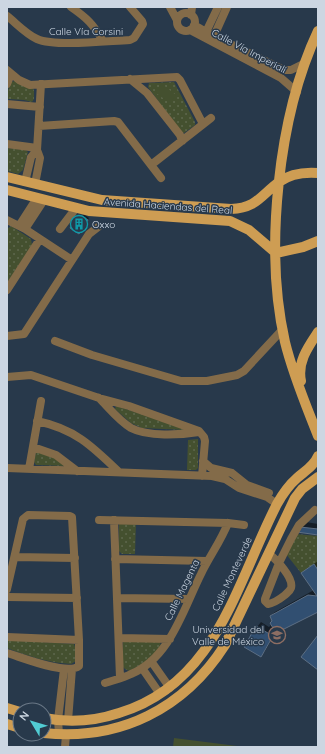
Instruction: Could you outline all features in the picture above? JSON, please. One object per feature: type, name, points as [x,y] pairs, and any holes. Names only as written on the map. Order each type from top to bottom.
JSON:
[{"type":"main road","points":[[318,31],[305,63],[287,129],[279,181],[276,253],[277,287],[283,329],[294,373],[318,436]]},
{"type":"main road","name":"Avenida Haciendas del Real","points":[[7,177],[91,198],[237,209],[250,206],[262,198],[279,181],[293,175],[308,172],[318,174]]},
{"type":"main road","name":"Avenida Haciendas del Real","points":[[7,190],[97,212],[230,221],[249,230],[276,253]]},
{"type":"main road","points":[[143,215],[144,203]]},
{"type":"main road","points":[[276,253],[303,247],[318,241]]},
{"type":"main road","points":[[302,395],[303,390],[300,371],[301,364],[306,351],[318,332]]},
{"type":"main road","name":"Calle Monteverde","points":[[52,719],[66,721],[97,719],[126,711],[148,702],[170,688],[184,675],[202,654],[217,631],[278,502],[296,479],[314,464],[318,456]]},
{"type":"main road","points":[[52,733],[66,734],[101,732],[134,723],[166,707],[201,678],[216,660],[225,645],[250,596],[295,498],[302,489],[318,477]]},
{"type":"street","points":[[71,7],[87,19],[95,28],[102,41]]},
{"type":"street","name":"Calle Vía Corsini","points":[[7,16],[28,33],[46,42],[59,43],[130,40],[134,38],[143,24],[130,7]]},
{"type":"street","name":"Calle Vía Imperiali","points":[[170,7],[177,20],[176,23],[179,28],[184,31],[192,28],[210,34],[283,74],[297,92]]},
{"type":"street","points":[[210,34],[218,7]]},
{"type":"street","points":[[210,34],[227,7]]},
{"type":"street","points":[[177,20],[181,15],[188,11],[194,20],[192,28]]},
{"type":"street","name":"Calle Vía Imperiali","points":[[192,28],[283,74]]},
{"type":"street","name":"Calle Vía Imperiali","points":[[283,74],[305,63]]},
{"type":"street","points":[[7,84],[9,72],[30,85],[177,77],[203,124]]},
{"type":"street","points":[[130,79],[147,93],[180,135],[182,141]]},
{"type":"street","points":[[30,183],[38,168],[40,158],[37,149],[42,84]]},
{"type":"street","points":[[7,104],[40,107]]},
{"type":"street","points":[[151,165],[211,118]]},
{"type":"street","points":[[39,126],[114,121],[118,122],[161,178]]},
{"type":"street","points":[[7,144],[37,149]]},
{"type":"street","points":[[30,183],[29,166],[31,157],[37,149]]},
{"type":"street","points":[[29,166],[38,168]]},
{"type":"street","points":[[22,227],[40,199]]},
{"type":"street","points":[[60,229],[76,208]]},
{"type":"street","points":[[7,221],[22,227],[72,260]]},
{"type":"street","points":[[7,336],[24,334],[89,234],[98,227]]},
{"type":"street","points":[[7,290],[40,239]]},
{"type":"street","points":[[55,341],[92,355],[181,381],[207,381],[237,375],[244,371],[283,329]]},
{"type":"street","points":[[7,377],[31,375],[99,398],[129,406],[199,431],[204,437],[202,476]]},
{"type":"street","points":[[99,398],[120,419],[138,431],[160,434],[188,434],[199,431]]},
{"type":"street","points":[[28,469],[41,401]]},
{"type":"street","points":[[37,421],[54,425],[73,433],[87,442],[119,472]]},
{"type":"street","points":[[33,447],[56,455],[77,471]]},
{"type":"street","points":[[203,461],[210,468],[232,473],[247,485],[268,492],[278,502]]},
{"type":"street","points":[[7,468],[212,476],[225,479],[239,488],[278,502]]},
{"type":"street","points":[[269,554],[279,563],[292,586],[281,598],[268,604],[265,602],[265,599],[279,563],[299,525],[316,510]]},
{"type":"street","points":[[7,589],[23,519],[28,515],[72,517],[79,640],[79,666],[68,669],[44,665],[7,653]]},
{"type":"street","points":[[99,520],[228,523],[244,525]]},
{"type":"street","points":[[114,520],[120,678]]},
{"type":"street","name":"Calle Magenta","points":[[105,683],[132,674],[151,661],[164,649],[207,561],[228,523]]},
{"type":"street","points":[[15,556],[75,558]]},
{"type":"street","points":[[115,559],[207,561]]},
{"type":"street","points":[[238,589],[242,596],[250,596]]},
{"type":"street","points":[[7,597],[77,598]]},
{"type":"street","points":[[117,598],[189,599]]},
{"type":"street","points":[[230,605],[236,605],[243,609]]},
{"type":"street","points":[[7,638],[79,640]]},
{"type":"street","points":[[119,638],[170,639]]},
{"type":"street","points":[[151,661],[170,688]]},
{"type":"street","points":[[142,668],[160,694]]},
{"type":"street","points":[[65,747],[68,669]]},
{"type":"street","points":[[66,721],[66,734]]},
{"type":"green space","points":[[15,81],[34,90],[34,99],[32,102],[8,99],[7,93],[11,82]]},
{"type":"green space","points":[[174,82],[195,122],[195,125],[184,133],[181,132],[148,87],[149,83]]},
{"type":"green space","points":[[163,85],[176,95],[170,103],[156,93]]},
{"type":"green space","points":[[7,148],[25,150],[28,152],[23,170],[18,174],[7,171]]},
{"type":"green space","points":[[11,226],[31,239],[32,245],[7,283],[7,229]]},
{"type":"green space","points":[[116,406],[185,428],[184,430],[142,428],[131,423],[115,409]]},
{"type":"green space","points":[[198,439],[198,468],[196,470],[187,470],[188,440]]},
{"type":"green space","points":[[38,451],[51,455],[65,466],[36,465],[34,462]]},
{"type":"green space","points":[[136,522],[135,554],[122,554],[119,551],[119,524]]},
{"type":"green space","points":[[296,534],[318,536],[318,570],[314,564],[301,573],[286,554]]},
{"type":"green space","points":[[7,640],[74,644],[76,661],[71,664],[47,661],[7,648]]},
{"type":"green space","points":[[124,641],[160,642],[161,647],[144,663],[129,671],[123,667]]},
{"type":"green space","points":[[174,738],[245,747],[173,747]]},
{"type":"building","name":"Oxxo","points":[[82,216],[88,220],[79,234],[70,228],[77,217]]},
{"type":"building","points":[[300,527],[318,529],[318,535],[297,532]]},
{"type":"building","points":[[314,564],[318,570],[318,612],[276,633],[270,623],[272,621],[270,616],[308,595],[317,596],[301,573]]},
{"type":"building","points":[[256,626],[273,636],[261,657],[244,647]]},
{"type":"building","points":[[318,635],[318,670],[301,657]]},
{"type":"place","name":"Oxxo","points":[[79,224]]},
{"type":"place","name":"Universidad del Valle de México","points":[[277,635]]}]
